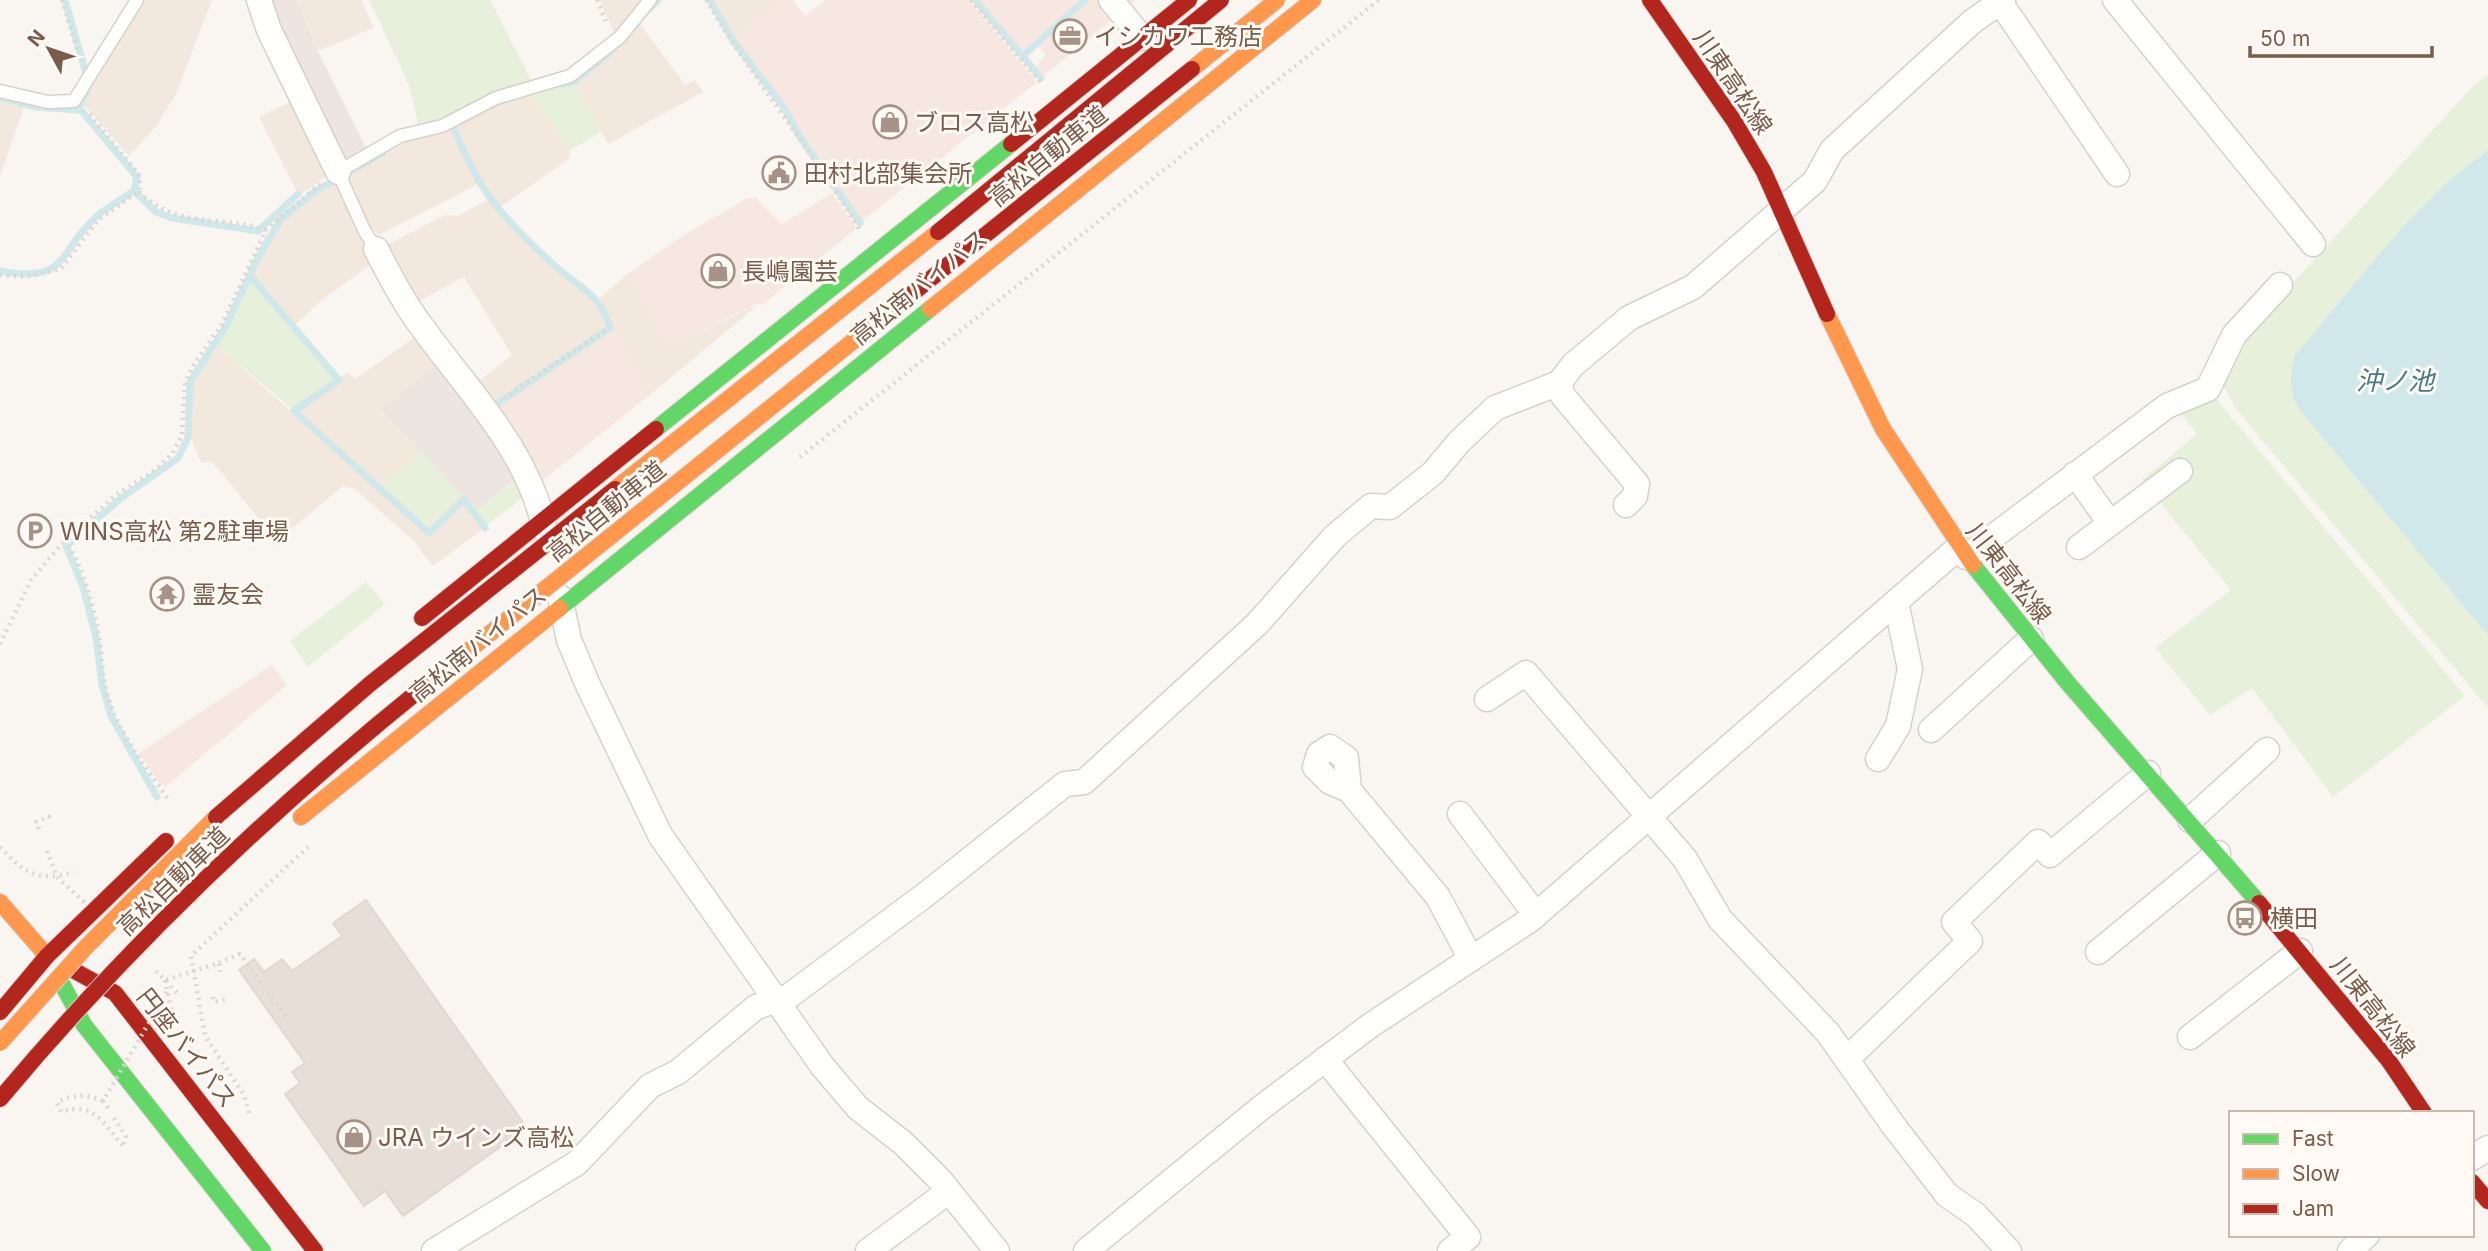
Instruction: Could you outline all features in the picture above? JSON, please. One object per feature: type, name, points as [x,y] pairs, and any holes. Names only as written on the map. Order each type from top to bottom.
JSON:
[{"type":"main road","points":[[413,625],[1189,0]]},
{"type":"main road","name":"高松自動車道","points":[[0,1043],[86,947],[247,788],[370,684],[960,215],[1221,0]]},
{"type":"main road","name":"高松自動車道","points":[[3,1106],[64,1025],[150,935],[251,836],[390,714],[1278,0]]},
{"type":"main road","name":"高松南バイパス","points":[[287,828],[1313,0]]},
{"type":"main road","name":"川東高松線","points":[[1650,0],[1734,121],[1764,172],[1840,343],[1883,429],[1918,488],[1963,552],[2031,639],[2190,820],[2300,951],[2389,1061],[2423,1111]]},
{"type":"main road","points":[[0,1012],[47,956],[177,830]]},
{"type":"main road","points":[[0,902],[47,956],[84,1026],[264,1251]]},
{"type":"main road","points":[[3,1106],[185,923]]},
{"type":"main road","name":"円座バイパス","points":[[47,956],[115,993],[315,1251]]},
{"type":"main road","points":[[2474,1184],[2488,1201]]},
{"type":"street","points":[[259,0],[269,30],[338,172]]},
{"type":"street","points":[[1111,0],[1142,38]]},
{"type":"street","points":[[2115,0],[2313,244]]},
{"type":"street","points":[[434,1251],[460,1245],[577,1163],[650,1086],[678,1072],[756,1007],[773,999],[789,996],[1065,784],[1084,782],[1256,624],[1335,536],[1371,506],[1391,507],[1433,473],[1458,442],[1496,408],[1559,383],[1573,365],[1629,317],[1693,287],[1815,181],[1832,150],[1973,20],[2001,1],[2117,174]]},
{"type":"street","points":[[376,249],[422,328],[486,410],[538,495],[569,640],[660,835],[823,1067],[858,1108],[903,1143],[949,1191],[997,1251]]},
{"type":"street","points":[[1086,1251],[1136,1207],[1325,1059],[1536,915],[1896,602],[2167,406],[2208,389],[2234,335],[2280,285]]},
{"type":"street","points":[[1559,383],[1563,396],[1637,484],[1635,496],[1626,505]]},
{"type":"street","points":[[2079,547],[2180,471]]},
{"type":"street","points":[[2075,474],[2110,523]]},
{"type":"street","points":[[1878,759],[1898,726],[1910,669],[1896,602]]},
{"type":"street","points":[[1931,730],[2031,639]]},
{"type":"street","points":[[1487,699],[1526,673],[1685,859],[1720,919],[1828,1033],[1947,1195],[1976,1215],[2009,1251]]},
{"type":"street","points":[[2190,820],[2267,750]]},
{"type":"street","points":[[1847,1059],[1970,941],[1954,922],[2038,842],[2050,855],[2148,773]]},
{"type":"street","points":[[1349,790],[1438,897],[1471,959]]},
{"type":"street","points":[[1460,814],[1536,915]]},
{"type":"street","points":[[2098,952],[2218,853]]},
{"type":"street","points":[[2190,1037],[2300,951]]},
{"type":"street","points":[[1325,1059],[1468,1237],[1450,1251]]},
{"type":"street","points":[[869,1251],[949,1191]]},
{"type":"street","points":[[2350,1251],[2365,1237]]},
{"type":"lane","points":[[0,91],[48,102],[74,101],[137,0]]},
{"type":"lane","points":[[376,249],[338,172],[400,136],[442,126],[496,98],[570,76],[615,41],[650,0]]},
{"type":"path","points":[[62,0],[85,80]]},
{"type":"path","points":[[597,0],[615,41]]},
{"type":"path","points":[[706,0],[730,40],[782,111],[796,137],[863,235]]},
{"type":"path","points":[[971,0],[1045,88]]},
{"type":"path","points":[[799,458],[1379,0]]},
{"type":"path","points":[[74,101],[83,106],[127,157],[140,176],[139,191]]},
{"type":"path","points":[[0,644],[31,580],[66,539],[116,495],[165,462],[178,445],[184,421],[186,383],[193,366],[222,324],[265,230],[301,197],[338,172]]},
{"type":"path","points":[[139,191],[158,209],[173,215],[265,230]]},
{"type":"path","points":[[0,275],[25,277],[61,269],[98,220],[139,191]]},
{"type":"path","points":[[486,410],[609,328]]},
{"type":"path","points":[[66,539],[79,561],[88,589],[99,636],[105,685],[115,715],[167,798]]},
{"type":"path","points":[[39,829],[36,822],[49,817],[51,822]]},
{"type":"path","points":[[257,1124],[248,1113],[244,1095],[205,1037],[191,956],[318,839]]},
{"type":"path","points":[[0,846],[14,862],[36,876],[57,877],[74,872]]},
{"type":"path","points":[[219,962],[240,954],[289,1020]]},
{"type":"path","points":[[170,1005],[165,980],[177,993]]},
{"type":"path","points":[[103,1101],[167,992]]},
{"type":"path","points":[[213,997],[214,1002],[225,1000],[224,995]]},
{"type":"path","points":[[108,1108],[103,1101],[88,1095],[75,1095],[57,1102],[61,1112],[74,1107],[85,1108],[103,1123],[123,1146],[127,1137],[114,1118]]},
{"type":"shaded area","points":[[146,0],[212,0],[176,94],[157,125],[129,156],[83,104],[91,85]]},
{"type":"shaded area","points":[[266,0],[297,0],[316,47],[367,150],[342,163]]},
{"type":"shaded area","points":[[297,0],[361,0],[374,28],[318,51]]},
{"type":"shaded area","points":[[600,0],[644,0],[615,35]]},
{"type":"shaded area","points":[[712,0],[784,0],[735,39]]},
{"type":"shaded area","name":"ブロス高松","points":[[784,0],[793,0],[805,16],[826,0],[969,0],[1037,82],[861,222],[802,137],[787,108],[735,39]]},
{"type":"shaded area","points":[[978,0],[1136,0],[1042,77],[1035,68],[1046,55],[1037,45],[1084,3],[1081,1],[1023,54]]},
{"type":"shaded area","points":[[640,24],[685,85],[695,80],[703,92],[608,144],[574,83],[623,44]]},
{"type":"shaded area","points":[[530,94],[570,150],[570,158],[500,207],[473,169],[454,128],[500,103]]},
{"type":"shaded area","points":[[0,98],[24,106],[0,177]]},
{"type":"shaded area","points":[[294,100],[329,174],[299,196],[259,117]]},
{"type":"shaded area","points":[[452,129],[480,183],[379,235],[370,227],[348,176],[406,142]]},
{"type":"shaded area","points":[[334,182],[374,262],[322,300],[294,326],[252,276],[267,243],[283,220]]},
{"type":"shaded area","name":"長嶋園芸","points":[[832,193],[857,228],[761,306],[758,303],[667,348],[629,273],[684,235],[746,199],[755,197],[782,224]]},
{"type":"shaded area","points":[[490,199],[551,264],[585,289],[603,314],[608,327],[494,404],[477,383],[512,355],[464,277],[417,302],[385,246],[445,215],[458,216]]},
{"type":"shaded area","points":[[629,273],[668,347],[759,304],[646,398],[614,328],[612,329],[597,300]]},
{"type":"shaded area","points":[[614,327],[646,398],[541,482],[496,407]]},
{"type":"shaded area","points":[[418,335],[439,363],[382,409],[420,450],[381,488],[296,411],[348,372],[355,379]]},
{"type":"shaded area","points":[[216,344],[428,535],[464,501],[484,528],[433,566],[415,542],[355,489],[343,486],[277,541],[212,461],[202,463],[190,438],[192,384]]},
{"type":"shaded area","points":[[439,363],[519,476],[475,512],[381,409]]},
{"type":"shaded area","points":[[272,665],[287,685],[165,787],[161,785],[139,753]]},
{"type":"green space","points":[[369,0],[490,0],[531,80],[440,122],[419,128],[409,85]]},
{"type":"green space","points":[[2488,75],[2488,150],[2434,195],[2386,246],[2295,355],[2291,379],[2292,393],[2303,414],[2488,635],[2488,708],[2236,409],[2223,385],[2231,359],[2259,320],[2474,85]]},
{"type":"green space","points":[[574,83],[601,132],[570,150],[530,94]]},
{"type":"green space","points":[[251,279],[337,379],[293,410],[216,344]]},
{"type":"green space","points":[[2203,400],[2217,400],[2465,696],[2333,797],[2252,688],[2210,715],[2155,648],[2231,590],[2142,480],[2197,434],[2180,412]]},
{"type":"green space","points":[[420,450],[463,497],[429,532],[381,488]]},
{"type":"green space","points":[[519,476],[528,493],[485,527],[475,512]]},
{"type":"green space","points":[[366,582],[385,604],[308,667],[290,641]]},
{"type":"water","name":"沖ノ池","points":[[2488,150],[2488,635],[2303,414],[2292,393],[2291,379],[2295,355],[2386,246],[2434,195]]},
{"type":"building","points":[[366,900],[527,1128],[403,1216],[385,1191],[364,1206],[285,1094],[300,1083],[292,1072],[305,1063],[239,970],[254,959],[264,972],[282,959],[292,971],[342,936],[333,923]]},
{"type":"waterway","points":[[65,0],[87,77]]},
{"type":"waterway","points":[[648,10],[658,0]]},
{"type":"waterway","points":[[710,0],[732,39],[784,108],[800,137],[860,223]]},
{"type":"waterway","points":[[975,0],[1041,78]]},
{"type":"waterway","points":[[1023,56],[1085,0]]},
{"type":"waterway","points":[[563,84],[574,82],[613,50]]},
{"type":"waterway","points":[[0,97],[35,107],[78,110],[88,88]]},
{"type":"waterway","points":[[0,271],[23,274],[39,273],[51,268],[60,261],[97,216],[134,191],[137,177],[80,109]]},
{"type":"waterway","points":[[453,127],[476,176],[494,203],[539,251],[594,299],[606,316],[610,328],[494,406]]},
{"type":"waterway","points":[[157,797],[111,716],[102,685],[96,637],[83,587],[66,546],[120,499],[178,458],[188,438],[190,382],[226,326],[257,259],[281,219],[317,190],[383,153]]},
{"type":"waterway","points":[[134,191],[156,212],[172,218],[258,231],[298,194]]},
{"type":"waterway","points":[[250,276],[339,380],[294,411],[429,533],[464,499],[485,528]]},
{"type":"traffic: fast","points":[[656,429],[1011,144]]},
{"type":"traffic: fast","points":[[560,608],[930,309]]},
{"type":"traffic: fast","points":[[1973,565],[2067,682],[2259,903]]},
{"type":"traffic: fast","points":[[61,982],[84,1025],[263,1251]]},
{"type":"traffic: slow","points":[[1192,69],[1277,0]]},
{"type":"traffic: slow","points":[[930,309],[1313,0]]},
{"type":"traffic: slow","points":[[615,489],[938,232]]},
{"type":"traffic: slow","points":[[427,684],[903,301]]},
{"type":"traffic: slow","points":[[1827,314],[1883,429],[1973,565]]},
{"type":"traffic: slow","points":[[301,817],[560,608]]},
{"type":"traffic: slow","points":[[0,1043],[86,947],[216,817]]},
{"type":"traffic: slow","points":[[0,902],[47,956]]},
{"type":"traffic: jam","points":[[1011,144],[1189,0]]},
{"type":"traffic: jam","points":[[938,232],[1221,0]]},
{"type":"traffic: jam","points":[[1650,0],[1734,121],[1764,172],[1827,314]]},
{"type":"traffic: jam","points":[[903,301],[1192,69]]},
{"type":"traffic: jam","points":[[422,618],[656,429]]},
{"type":"traffic: jam","points":[[216,817],[370,684],[615,489]]},
{"type":"traffic: jam","points":[[0,1099],[99,987],[203,881],[313,780],[427,684]]},
{"type":"traffic: jam","points":[[0,1012],[47,956],[166,841]]},
{"type":"traffic: jam","points":[[2259,903],[2389,1061],[2423,1111]]},
{"type":"traffic: jam","points":[[73,970],[115,993],[315,1251]]},
{"type":"traffic: jam","points":[[2474,1184],[2488,1201]]},
{"type":"place","name":"イシカワ工務店","points":[[1070,36]]},
{"type":"place","name":"ブロス高松","points":[[890,122]]},
{"type":"place","name":"田村北部集会所","points":[[779,173]]},
{"type":"place","name":"長嶋園芸","points":[[718,271]]},
{"type":"place","name":"WINS高松 第2駐車場","points":[[35,531]]},
{"type":"place","name":"霊友会","points":[[167,594]]},
{"type":"place","name":"横田","points":[[2245,918]]},
{"type":"place","name":"JRA ウインズ高松","points":[[354,1137]]}]
